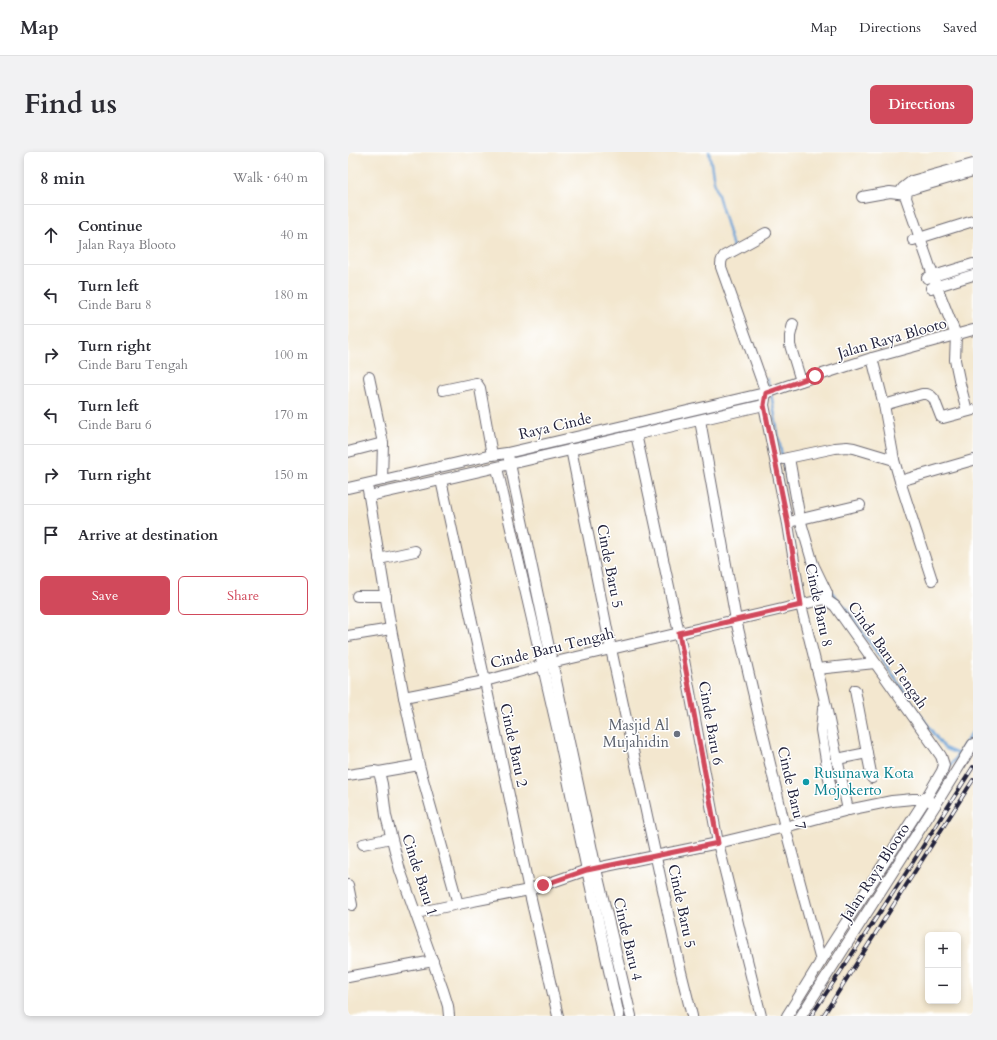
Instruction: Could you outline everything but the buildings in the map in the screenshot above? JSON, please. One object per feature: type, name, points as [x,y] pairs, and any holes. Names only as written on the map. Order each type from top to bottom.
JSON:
[{"type":"street","points":[[903,194],[903,188],[912,181],[973,164]]},
{"type":"street","points":[[884,406],[922,394],[927,394],[934,399],[941,417],[943,418],[970,411],[960,384],[955,360],[953,336],[934,288],[917,238],[899,197],[914,188],[973,171]]},
{"type":"street","points":[[862,197],[890,192],[903,194]]},
{"type":"street","points":[[917,238],[973,221]]},
{"type":"street","name":"Cinde Baru 8","points":[[766,233],[724,256],[721,259],[721,266],[767,396],[783,460],[794,521],[801,605],[824,697],[848,810]]},
{"type":"street","points":[[930,277],[973,264]]},
{"type":"street","points":[[934,288],[973,276]]},
{"type":"street","points":[[793,324],[790,336],[790,345],[801,380]]},
{"type":"street","name":"Jalan Raya Blooto","points":[[767,396],[801,380],[872,358],[973,330]]},
{"type":"street","points":[[872,358],[884,406],[894,460],[932,580]]},
{"type":"street","points":[[369,377],[383,443],[382,480]]},
{"type":"street","points":[[443,390],[476,383],[478,385],[480,388],[492,455]]},
{"type":"street","name":"Raya Cinde","points":[[348,488],[492,455],[509,459],[571,449],[700,420],[767,396]]},
{"type":"street","name":"Raya Cinde","points":[[369,496],[497,468],[509,459],[767,396]]},
{"type":"street","name":"Cinde Baru 7","points":[[700,420],[736,620],[785,827],[821,961]]},
{"type":"street","name":"Cinde Baru 6","points":[[636,434],[679,633],[718,843],[761,1016]]},
{"type":"street","points":[[348,452],[383,443]]},
{"type":"street","points":[[783,460],[835,448],[847,447],[894,460]]},
{"type":"street","name":"Cinde Baru 5","points":[[571,449],[611,649],[679,964],[692,1016]]},
{"type":"street","points":[[509,459],[547,664],[592,870],[619,1016]]},
{"type":"street","points":[[900,481],[973,460]]},
{"type":"street","points":[[497,468],[547,664]]},
{"type":"street","name":"Cinde Baru 2","points":[[441,480],[529,890],[558,1016]]},
{"type":"street","points":[[366,484],[404,697],[419,765],[458,904]]},
{"type":"street","points":[[826,599],[827,593],[794,521],[860,504]]},
{"type":"street","points":[[379,559],[415,551]]},
{"type":"street","points":[[357,596],[386,596]]},
{"type":"street","name":"Cinde Baru Tengah","points":[[404,697],[485,681],[547,664],[826,599],[835,606],[941,756],[944,765],[930,801],[821,961],[787,1016]]},
{"type":"street","points":[[348,636],[391,629]]},
{"type":"street","points":[[817,669],[875,663]]},
{"type":"street","points":[[855,690],[872,778]]},
{"type":"street","points":[[824,697],[821,730],[830,784]]},
{"type":"street","name":"Jalan Raya Blooto","points":[[801,1016],[930,801],[973,744]]},
{"type":"street","points":[[837,759],[867,753]]},
{"type":"street","points":[[348,775],[374,771],[380,772],[419,765]]},
{"type":"street","name":"Cinde Baru 1","points":[[380,772],[386,816],[400,870],[444,990],[449,1016]]},
{"type":"street","points":[[416,913],[529,890],[592,870],[718,843],[848,810],[892,801],[913,799],[930,801]]},
{"type":"street","points":[[363,844],[391,838]]},
{"type":"street","name":"Cinde Baru 4","points":[[592,870],[631,1016]]},
{"type":"street","points":[[348,886],[352,905]]},
{"type":"street","points":[[348,977],[433,961]]},
{"type":"waterway","points":[[709,152],[714,181],[733,247],[732,248]]},
{"type":"waterway","points":[[767,379],[770,389]]},
{"type":"waterway","points":[[771,393],[782,457]]},
{"type":"waterway","points":[[783,462],[794,512]]},
{"type":"waterway","points":[[830,590],[847,610],[944,748],[958,754]]},
{"type":"waterway","points":[[946,773],[973,731]]},
{"type":"railway","points":[[811,1016],[906,873],[973,767]]},
{"type":"railway","points":[[823,1016],[973,780]]},
{"type":"place","name":"Masjid Al Mujahidin","points":[[677,734]]},
{"type":"place","name":"Rusunawa Kota Mojokerto","points":[[806,782]]},
{"type":"route","points":[[543,885],[587,870],[718,843],[679,633],[801,605],[788,524],[764,405],[766,393],[815,376]]}]
